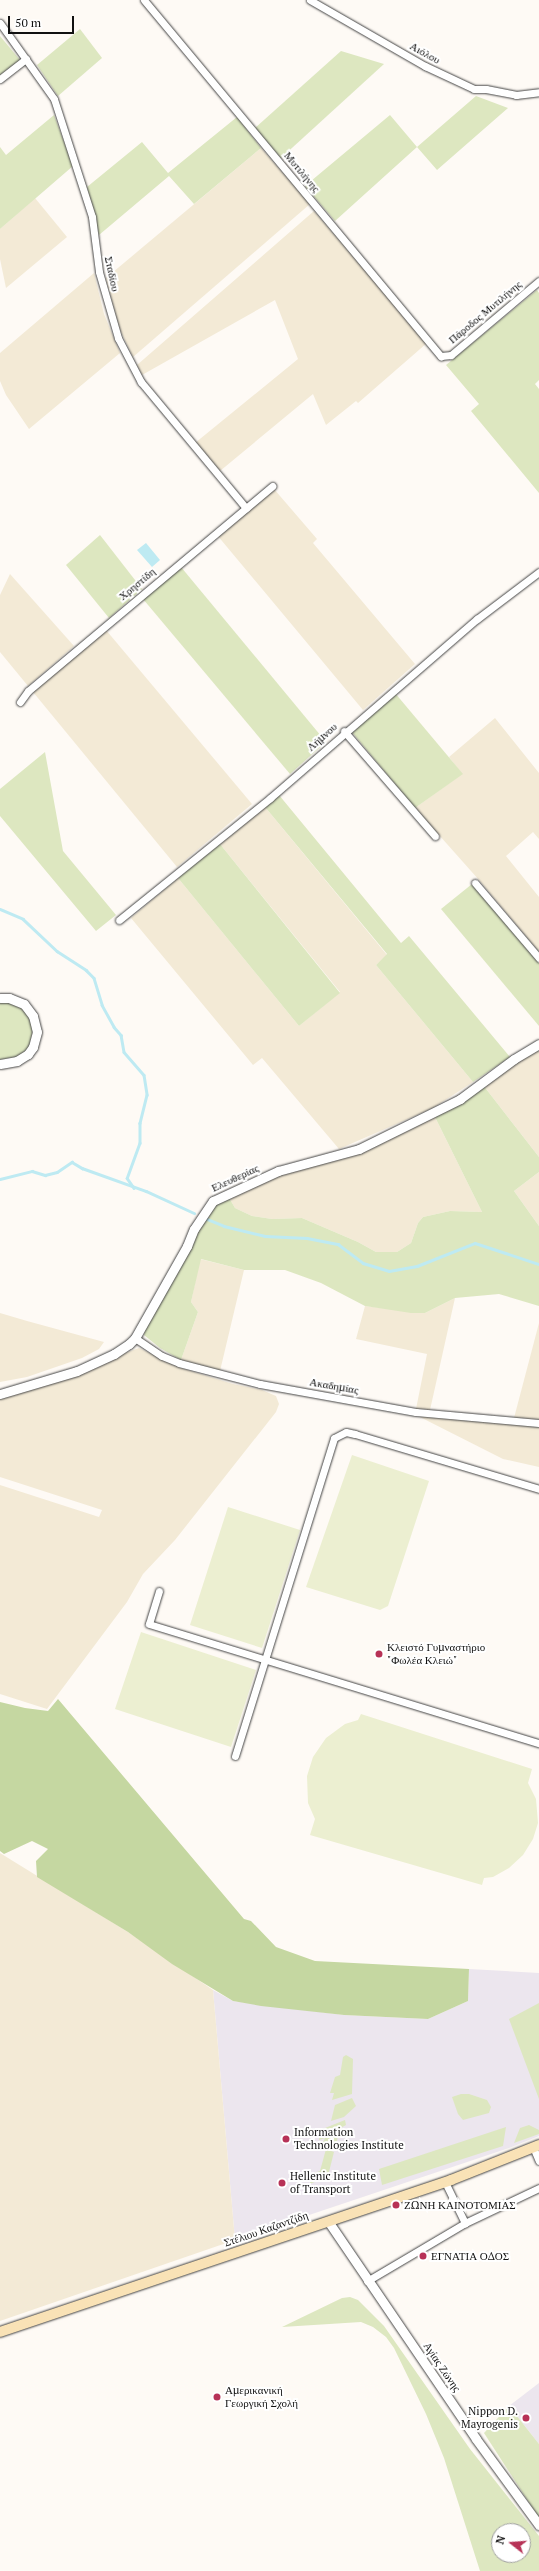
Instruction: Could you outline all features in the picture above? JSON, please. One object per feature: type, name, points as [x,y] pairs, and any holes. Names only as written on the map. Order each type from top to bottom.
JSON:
[{"type":"main road","name":"Στέλιου Καζαντζίδη","points":[[0,2332],[328,2220],[445,2182],[536,2146]]},
{"type":"street","name":"Μυτιλήνης","points":[[144,0],[439,354],[445,357]]},
{"type":"street","name":"Αιόλου","points":[[310,0],[436,72],[474,89],[486,88],[516,95],[539,92]]},
{"type":"street","name":"Σταδίου","points":[[0,23],[54,99],[76,162],[92,217],[99,272],[118,338],[141,382],[246,508]]},
{"type":"street","points":[[0,78],[26,59]]},
{"type":"street","name":"Πάροδος Μυτιλήνης","points":[[445,357],[451,355],[539,281]]},
{"type":"street","name":"Χρηστίδη","points":[[20,702],[28,691],[272,486]]},
{"type":"street","name":"Λήμνου","points":[[120,920],[270,798],[344,732],[477,619],[539,572]]},
{"type":"street","points":[[344,732],[435,836]]},
{"type":"street","points":[[475,883],[539,958]]},
{"type":"street","points":[[0,998],[9,998],[24,1004],[34,1016],[37,1032],[33,1047],[28,1054],[17,1061],[0,1064]]},
{"type":"street","name":"Ελευθερίας","points":[[0,1394],[77,1371],[114,1354],[134,1338],[187,1246],[194,1229],[213,1201],[278,1171],[366,1146],[460,1099],[514,1059],[539,1044]]},
{"type":"street","name":"Ακαδημίας","points":[[134,1338],[162,1356],[179,1363],[260,1384],[416,1412],[539,1423]]},
{"type":"street","points":[[236,1756],[334,1438],[339,1434],[346,1432],[356,1434],[539,1489]]},
{"type":"street","points":[[159,1591],[149,1624],[539,1743]]},
{"type":"street","points":[[536,2146],[539,2161]]},
{"type":"street","points":[[445,2182],[465,2223]]},
{"type":"street","points":[[367,2281],[465,2223],[539,2188]]},
{"type":"street","name":"Αγίας Ζώνης","points":[[328,2220],[367,2281],[476,2439],[539,2525]]},
{"type":"shaded area","points":[[261,148],[310,204],[133,357],[119,328],[106,278]]},
{"type":"shaded area","points":[[35,198],[67,237],[6,288],[0,259],[0,229]]},
{"type":"shaded area","points":[[314,211],[427,343],[358,403],[356,401],[326,425],[313,394],[220,471],[195,443],[298,359],[275,300],[142,375],[137,365]]},
{"type":"shaded area","points":[[94,273],[104,314],[120,353],[29,429],[6,395],[0,381],[0,353]]},
{"type":"shaded area","points":[[274,489],[317,539],[313,543],[415,664],[363,710],[217,535]]},
{"type":"shaded area","points":[[10,574],[74,646],[28,686],[0,652],[0,595]]},
{"type":"shaded area","points":[[106,630],[252,804],[177,867],[33,692]]},
{"type":"shaded area","points":[[495,718],[539,773],[539,839],[533,832],[506,856],[539,897],[539,952],[479,880],[415,808],[462,774],[449,757]]},
{"type":"shaded area","points":[[265,807],[387,955],[376,965],[473,1082],[433,1108],[339,1149],[262,1058],[253,1065],[131,918],[178,878],[299,1026],[340,992],[220,844]]},
{"type":"shaded area","points":[[539,1048],[539,1157],[483,1085]]},
{"type":"shaded area","points":[[434,1115],[482,1212],[450,1211],[423,1217],[418,1223],[411,1243],[397,1252],[376,1252],[358,1242],[302,1218],[272,1219],[252,1216],[235,1208],[228,1196],[279,1173],[321,1160]]},
{"type":"shaded area","points":[[539,1172],[539,1226],[514,1191]]},
{"type":"shaded area","points":[[200,1259],[244,1270],[220,1371],[181,1360],[198,1312],[191,1302]]},
{"type":"shaded area","points":[[455,1298],[430,1410],[416,1409],[427,1354],[356,1339],[365,1306],[425,1313]]},
{"type":"shaded area","points":[[0,1313],[104,1342],[99,1349],[82,1358],[27,1377],[0,1382]]},
{"type":"shaded area","points":[[539,1323],[539,1420],[514,1418]]},
{"type":"shaded area","points":[[139,1348],[181,1368],[233,1384],[262,1390],[276,1396],[279,1404],[276,1412],[175,1540],[143,1574],[127,1602],[47,1709],[0,1694],[0,1485],[99,1517],[102,1510],[0,1477],[0,1399]]},
{"type":"shaded area","points":[[416,1415],[539,1425],[539,1467],[503,1459]]},
{"type":"shaded area","points":[[0,1853],[128,1932],[213,1990],[235,2240],[0,2321]]},
{"type":"shaded area","points":[[469,1969],[539,1973],[539,2136],[509,2148],[235,2240],[213,1990],[233,2001],[344,2015],[428,2019],[468,2001]]},
{"type":"shaded area","points":[[539,2383],[539,2444],[509,2406]]},
{"type":"green space","points":[[80,29],[102,58],[58,96],[37,65]]},
{"type":"green space","points":[[0,36],[20,60],[0,75]]},
{"type":"green space","points":[[341,51],[384,64],[281,158],[255,128]]},
{"type":"green space","points":[[476,96],[508,108],[437,170],[417,147]]},
{"type":"green space","points":[[54,115],[73,166],[0,229],[0,147],[6,155]]},
{"type":"green space","points":[[390,115],[417,147],[335,221],[305,186]]},
{"type":"green space","points":[[237,117],[261,148],[194,204],[169,176],[99,235],[87,187],[142,142],[168,173]]},
{"type":"green space","points":[[537,290],[539,293],[539,380],[535,384],[539,389],[539,493],[471,411],[479,404],[446,365]]},
{"type":"green space","points":[[100,535],[142,589],[109,618],[66,565]]},
{"type":"green space","points":[[181,567],[326,742],[290,774],[143,599]]},
{"type":"green space","points":[[395,693],[463,774],[415,808],[351,731]]},
{"type":"green space","points":[[45,752],[63,851],[116,915],[96,931],[0,816],[0,789]]},
{"type":"green space","points":[[279,795],[401,943],[409,936],[510,1057],[473,1082],[376,965],[387,954],[265,807]]},
{"type":"green space","points":[[220,844],[340,993],[299,1026],[178,878]]},
{"type":"green space","points":[[472,884],[539,962],[539,1026],[441,909]]},
{"type":"green space","points":[[0,1002],[9,1002],[21,1008],[28,1014],[33,1030],[29,1047],[20,1056],[0,1060]]},
{"type":"green space","points":[[483,1085],[539,1157],[539,1172],[514,1191],[539,1226],[539,1306],[499,1294],[455,1298],[425,1313],[411,1313],[365,1306],[321,1283],[285,1270],[244,1270],[201,1259],[191,1302],[198,1312],[181,1360],[160,1348],[144,1335],[145,1328],[184,1261],[211,1205],[228,1196],[235,1208],[252,1216],[272,1219],[302,1218],[358,1242],[376,1252],[397,1252],[411,1243],[418,1223],[423,1217],[450,1211],[482,1212],[434,1115]]},
{"type":"green space","points":[[352,1455],[429,1481],[388,1606],[380,1610],[306,1587]]},
{"type":"green space","points":[[228,1507],[300,1530],[262,1648],[190,1625]]},
{"type":"green space","points":[[141,1632],[256,1670],[231,1747],[115,1709]]},
{"type":"green space","points":[[58,1699],[244,1919],[251,1921],[276,1947],[315,1961],[469,1969],[468,2001],[428,2019],[344,2015],[261,2006],[233,2001],[172,1964],[128,1932],[37,1877],[36,1861],[48,1849],[32,1841],[4,1854],[0,1851],[0,1702],[25,1708],[48,1711]]},
{"type":"green space","points":[[361,1714],[532,1769],[528,1783],[536,1799],[538,1823],[533,1839],[523,1855],[509,1868],[493,1877],[484,1878],[482,1885],[310,1835],[315,1819],[308,1803],[307,1776],[313,1757],[326,1738],[345,1724],[358,1720]]},
{"type":"green space","points":[[539,2003],[539,2099],[509,2019]]},
{"type":"green space","points":[[346,2055],[353,2059],[352,2094],[332,2100],[334,2093],[330,2093],[335,2077],[340,2075],[343,2057]]},
{"type":"green space","points":[[461,2094],[469,2094],[487,2100],[491,2107],[489,2113],[463,2120],[458,2114],[452,2097]]},
{"type":"green space","points":[[352,2098],[356,2106],[344,2117],[331,2121],[335,2105]]},
{"type":"green space","points":[[345,2120],[346,2125],[339,2129],[336,2147],[322,2144],[325,2138],[319,2140],[320,2130]]},
{"type":"green space","points":[[529,2125],[539,2130],[539,2134],[514,2143],[520,2128]]},
{"type":"green space","points":[[506,2127],[503,2146],[382,2185],[379,2169]]},
{"type":"green space","points":[[326,2149],[334,2152],[328,2176],[310,2184],[311,2174],[320,2171]]},
{"type":"green space","points":[[350,2297],[358,2300],[384,2326],[470,2449],[529,2523],[491,2523],[491,2563],[531,2563],[531,2526],[539,2536],[539,2571],[480,2571],[444,2458],[426,2414],[394,2348],[386,2337],[373,2327],[361,2322],[282,2327],[342,2298]]},
{"type":"green space","points":[[509,2406],[539,2444],[539,2518],[484,2433]]},
{"type":"water","points":[[146,543],[160,560],[152,567],[137,550]]},
{"type":"waterway","points":[[0,909],[23,919],[57,951],[86,970],[94,978],[102,1005],[114,1027],[121,1035],[124,1052],[144,1075],[147,1095],[140,1123],[140,1143],[127,1178],[134,1188]]},
{"type":"waterway","points":[[0,1179],[32,1171],[45,1175],[57,1172],[72,1162],[82,1168],[146,1191],[194,1213]]},
{"type":"waterway","points":[[207,1219],[224,1226],[265,1236],[307,1238],[338,1244],[363,1263],[389,1271],[417,1266],[475,1243],[539,1264]]},
{"type":"place","name":"Κλειστό Γυμναστήριο \"Φωλέα Κλειώ\"","points":[[379,1654]]},
{"type":"place","name":"Information Technologies Institute","points":[[286,2139]]},
{"type":"place","name":"Hellenic Institute of Transport","points":[[282,2183]]},
{"type":"place","name":"ΖΩΝΗ ΚΑΙΝΟΤΟΜΙΑΣ","points":[[396,2205]]},
{"type":"place","name":"ΕΓΝΑΤΙΑ ΟΔΟΣ","points":[[423,2256]]},
{"type":"place","name":"Αμερικανική Γεωργική Σχολή","points":[[217,2397]]},
{"type":"place","name":"Nippon D. Mayrogenis","points":[[526,2418]]}]
